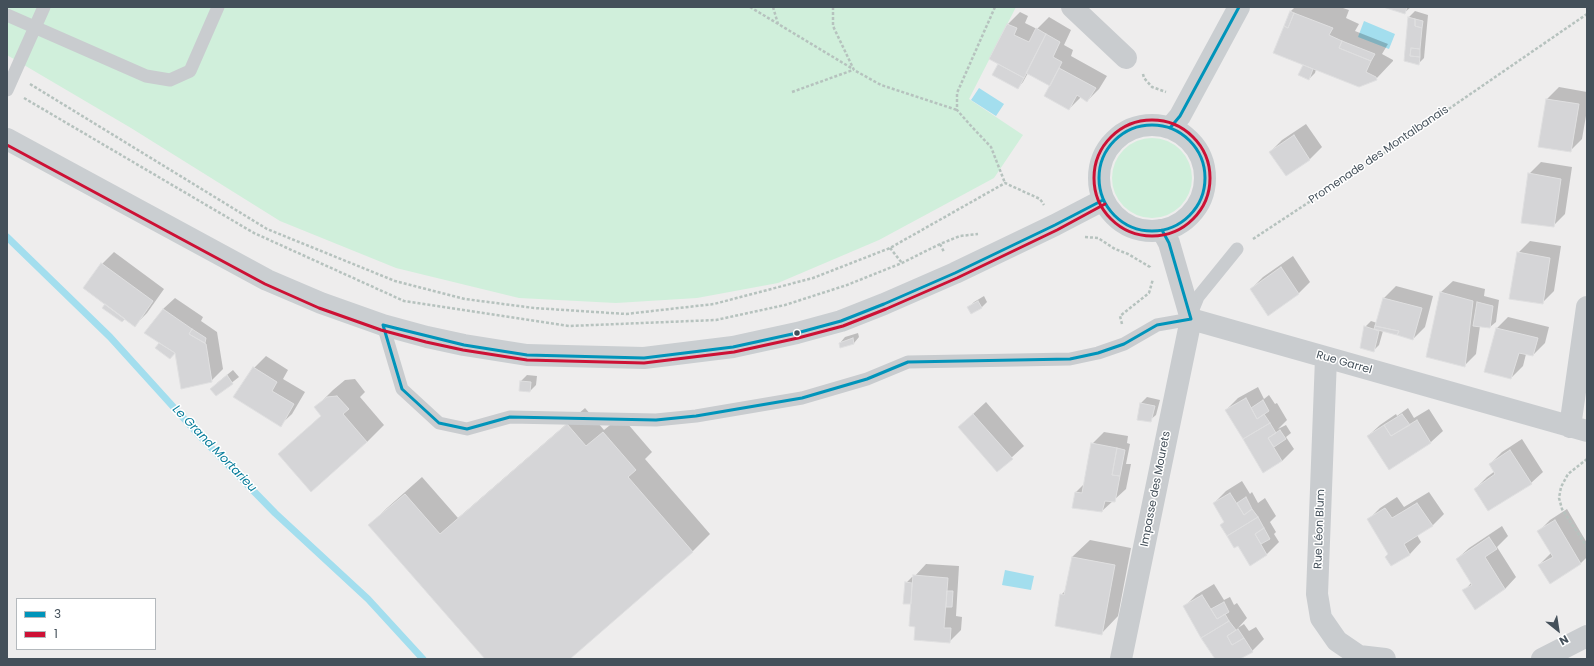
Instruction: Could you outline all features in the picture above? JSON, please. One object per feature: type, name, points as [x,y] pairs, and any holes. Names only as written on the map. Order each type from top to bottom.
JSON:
[{"type":"main road","points":[[1170,128],[1180,116],[1239,7]]},
{"type":"main road","points":[[1155,125],[1170,128],[1185,137],[1197,150],[1204,165],[1205,182],[1200,199],[1191,213],[1178,224],[1162,230],[1144,231],[1128,225],[1113,215],[1103,200],[1099,185],[1099,169],[1104,154],[1113,142],[1125,132],[1140,126],[1155,125]]},
{"type":"main road","points":[[7,139],[267,280],[321,303],[384,325],[464,345],[527,355],[644,358],[733,347],[797,333],[840,321],[884,304],[962,270],[1103,200]]},
{"type":"street","points":[[1072,7],[1126,58]]},
{"type":"street","points":[[1162,230],[1169,243],[1191,317]]},
{"type":"street","points":[[1578,429],[1587,307]]},
{"type":"street","name":"Rue Garrel","points":[[1191,317],[1326,358],[1578,429]]},
{"type":"street","name":"Impasse des Mourets","points":[[1122,659],[1191,317]]},
{"type":"street","name":"Rue Léon Blum","points":[[1326,358],[1317,594],[1320,618],[1336,641],[1359,656],[1385,659]]},
{"type":"street","points":[[1542,659],[1587,636]]},
{"type":"lane","points":[[7,89],[44,7]]},
{"type":"lane","points":[[7,15],[146,76],[170,80],[190,71],[218,7]]},
{"type":"lane","points":[[384,325],[402,389],[439,423],[467,428],[510,417],[656,420],[696,416],[802,398],[867,379],[908,362],[1070,360],[1098,353],[1124,344],[1157,325],[1191,317],[1198,297],[1237,249]]},
{"type":"path","points":[[750,7],[881,85],[957,110],[991,146],[1005,183],[1040,199],[1044,206],[1038,209]]},
{"type":"path","points":[[773,7],[779,24]]},
{"type":"path","points":[[833,7],[833,26],[854,70]]},
{"type":"path","points":[[957,110],[957,93],[995,7]]},
{"type":"path","name":"Promenade des Montalbanais","points":[[1237,249],[1402,141],[1587,14]]},
{"type":"path","points":[[1126,58],[1138,61],[1143,68],[1144,78],[1152,87],[1166,92]]},
{"type":"path","points":[[792,92],[854,70]]},
{"type":"path","points":[[14,75],[267,229],[396,281],[465,299],[534,308],[626,314],[714,304],[813,278],[890,248],[1005,183]]},
{"type":"path","points":[[7,89],[254,233],[404,301],[569,326],[716,320],[785,305],[840,288],[960,236],[984,234]]},
{"type":"path","points":[[1081,237],[1098,238],[1115,249],[1128,254],[1150,267],[1153,279],[1149,293],[1120,316],[1124,344]]},
{"type":"path","points":[[890,248],[902,262]]},
{"type":"path","points":[[1153,279],[1178,272]]},
{"type":"path","points":[[1587,459],[1568,474],[1561,487],[1559,498],[1562,509],[1587,548]]},
{"type":"green space","points":[[7,7],[1016,7],[969,99],[1023,135],[994,178],[879,240],[778,283],[697,298],[616,303],[519,298],[396,268],[280,221],[131,128],[7,55]]},
{"type":"green space","points":[[1144,138],[1160,138],[1181,149],[1192,170],[1192,186],[1181,207],[1160,218],[1144,218],[1130,212],[1123,207],[1118,200],[1112,186],[1112,170],[1118,156],[1123,149],[1130,144]]},
{"type":"water","points":[[1364,21],[1395,34],[1389,49],[1358,37]]},
{"type":"water","points":[[979,88],[1004,104],[996,116],[971,100]]},
{"type":"water","points":[[1005,570],[1034,576],[1031,590],[1002,585]]},
{"type":"building","points":[[1383,7],[1407,7],[1405,14]]},
{"type":"building","points":[[1290,11],[1294,13],[1288,28],[1284,26]]},
{"type":"building","points":[[1294,13],[1333,28],[1329,35],[1342,41],[1339,48],[1371,61],[1366,72],[1376,77],[1377,80],[1359,87],[1273,53],[1284,26],[1288,28]]},
{"type":"building","points":[[1408,17],[1415,19],[1415,26],[1422,28],[1420,49],[1411,48],[1410,56],[1420,57],[1419,65],[1404,61]]},
{"type":"building","points":[[1415,19],[1423,21],[1422,28],[1415,26]]},
{"type":"building","points":[[1007,24],[1017,28],[1014,35],[1029,42],[1036,28],[1046,34],[1024,78],[989,59]]},
{"type":"building","points":[[1046,34],[1060,42],[1053,57],[1062,62],[1050,86],[1026,73]]},
{"type":"building","points":[[1342,41],[1375,54],[1371,61],[1339,48]]},
{"type":"building","points":[[1411,48],[1420,49],[1420,57],[1410,56]]},
{"type":"building","points":[[998,64],[1024,78],[1018,89],[992,75]]},
{"type":"building","points":[[1303,65],[1313,69],[1309,80],[1298,75]]},
{"type":"building","points":[[1059,68],[1096,88],[1087,102],[1077,95],[1069,110],[1044,96]]},
{"type":"building","points":[[1546,99],[1579,104],[1571,152],[1538,147]]},
{"type":"building","points":[[1294,135],[1310,160],[1286,176],[1269,152]]},
{"type":"building","points":[[1528,173],[1561,179],[1554,227],[1521,223]]},
{"type":"building","points":[[1517,252],[1550,258],[1543,304],[1509,299]]},
{"type":"building","points":[[101,263],[153,301],[135,327],[83,288]]},
{"type":"building","points":[[1281,267],[1299,294],[1268,316],[1250,289]]},
{"type":"building","points":[[1440,292],[1473,301],[1465,367],[1426,357]]},
{"type":"building","points":[[1383,298],[1422,308],[1413,340],[1397,335],[1399,331],[1375,326]]},
{"type":"building","points":[[978,301],[982,308],[971,314],[967,307]]},
{"type":"building","points":[[1477,302],[1493,306],[1490,328],[1473,326]]},
{"type":"building","points":[[105,304],[125,319],[122,322],[102,308]]},
{"type":"building","points":[[163,309],[192,329],[189,334],[206,344],[212,382],[181,389],[175,353],[144,333]]},
{"type":"building","points":[[1364,326],[1379,331],[1374,352],[1360,348]]},
{"type":"building","points":[[1375,326],[1399,331],[1397,335],[1374,329]]},
{"type":"building","points":[[1496,328],[1538,338],[1533,356],[1519,353],[1511,379],[1484,372]]},
{"type":"building","points":[[192,329],[206,338],[205,343],[189,334]]},
{"type":"building","points":[[853,338],[854,344],[840,348],[839,343]]},
{"type":"building","points":[[159,343],[175,353],[170,359],[155,348]]},
{"type":"building","points":[[253,367],[277,382],[272,391],[294,404],[281,427],[233,397]]},
{"type":"building","points":[[227,375],[233,384],[216,396],[210,389]]},
{"type":"building","points":[[520,381],[531,382],[530,392],[519,391]]},
{"type":"building","points":[[337,396],[349,409],[343,414],[367,442],[311,492],[278,454],[321,416],[314,407],[327,397]]},
{"type":"building","points":[[1246,398],[1257,419],[1264,414],[1270,423],[1243,439],[1225,410]]},
{"type":"building","points":[[1263,400],[1269,411],[1257,419],[1251,408]]},
{"type":"building","points":[[1140,403],[1155,406],[1151,422],[1137,420]]},
{"type":"building","points":[[973,414],[1013,459],[997,472],[958,427]]},
{"type":"building","points":[[1402,414],[1410,425],[1391,436],[1384,425]]},
{"type":"building","points":[[1417,420],[1431,443],[1389,470],[1367,436],[1384,425],[1391,436]]},
{"type":"building","points":[[1270,423],[1276,433],[1268,438],[1282,461],[1263,473],[1243,439]]},
{"type":"building","points":[[567,424],[586,446],[603,432],[636,470],[628,477],[693,552],[570,659],[485,659],[368,525],[405,494],[440,534]]},
{"type":"building","points":[[1280,430],[1286,439],[1274,447],[1268,438]]},
{"type":"building","points":[[1091,443],[1117,448],[1112,475],[1120,476],[1115,502],[1105,501],[1102,512],[1072,508],[1075,492],[1082,493]]},
{"type":"building","points":[[1117,448],[1125,450],[1120,476],[1112,475]]},
{"type":"building","points":[[1510,450],[1532,484],[1488,511],[1474,489],[1495,474],[1489,464]]},
{"type":"building","points":[[1230,493],[1244,515],[1252,509],[1258,517],[1227,536],[1220,525],[1224,522],[1213,503]]},
{"type":"building","points":[[1246,497],[1252,509],[1244,515],[1237,503]]},
{"type":"building","points":[[1417,503],[1433,526],[1404,544],[1410,555],[1391,566],[1385,557],[1388,554],[1367,519],[1385,508],[1392,518]]},
{"type":"building","points":[[1258,517],[1264,528],[1255,534],[1267,555],[1250,566],[1238,546],[1234,548],[1227,536]]},
{"type":"building","points":[[1555,520],[1581,564],[1550,584],[1538,565],[1553,557],[1537,531]]},
{"type":"building","points":[[1264,528],[1270,539],[1261,544],[1255,534]]},
{"type":"building","points":[[1489,537],[1497,549],[1485,557],[1505,589],[1475,610],[1462,590],[1472,585],[1456,559]]},
{"type":"building","points":[[1072,557],[1115,565],[1102,635],[1055,626],[1060,594],[1064,595]]},
{"type":"building","points":[[913,575],[948,578],[944,628],[951,628],[950,643],[914,640],[915,627],[909,626]]},
{"type":"building","points":[[905,582],[912,583],[911,604],[903,604]]},
{"type":"building","points":[[947,591],[953,591],[952,607],[946,607]]},
{"type":"building","points":[[1202,595],[1217,619],[1225,614],[1229,621],[1201,638],[1183,606]]},
{"type":"building","points":[[1224,602],[1229,612],[1217,619],[1211,609]]},
{"type":"building","points":[[1229,621],[1236,630],[1227,636],[1232,645],[1244,638],[1253,652],[1240,659],[1215,659],[1201,638]]},
{"type":"building","points":[[1238,629],[1244,638],[1232,645],[1227,636]]},
{"type":"waterway","name":"Le Grand Mortarieu","points":[[7,237],[110,337],[197,433],[275,513],[368,599],[423,659]]},
{"type":"transit line","name":"3","points":[[1170,128],[1180,116],[1239,7]]},
{"type":"transit line","name":"1","points":[[1152,120],[1163,121],[1174,125],[1193,137],[1205,156],[1209,167],[1210,178],[1209,189],[1205,200],[1193,219],[1174,231],[1163,235],[1152,236],[1141,235],[1130,231],[1111,219],[1099,200],[1095,189],[1094,178],[1095,167],[1099,156],[1111,137],[1130,125],[1141,121],[1152,120]]},
{"type":"transit line","name":"3","points":[[1152,125],[1172,129],[1189,141],[1201,158],[1205,178],[1201,198],[1189,215],[1172,227],[1152,231],[1132,227],[1115,215],[1103,198],[1099,178],[1103,158],[1115,141],[1132,129],[1152,125]]},
{"type":"transit line","name":"1","points":[[7,145],[265,284],[319,308],[381,330],[426,342],[463,350],[527,360],[644,363],[734,352],[798,338],[843,326],[957,278],[1057,230],[1105,204]]},
{"type":"transit line","name":"3","points":[[383,325],[464,345],[527,355],[644,358],[733,347],[797,333],[841,321],[884,304],[955,273],[1103,200]]},
{"type":"transit line","name":"3","points":[[383,325],[402,389],[439,423],[467,429],[510,417],[656,420],[696,416],[802,398],[867,379],[908,362],[1070,359],[1098,353],[1124,344],[1157,325],[1191,319],[1169,243],[1162,230]]}]
